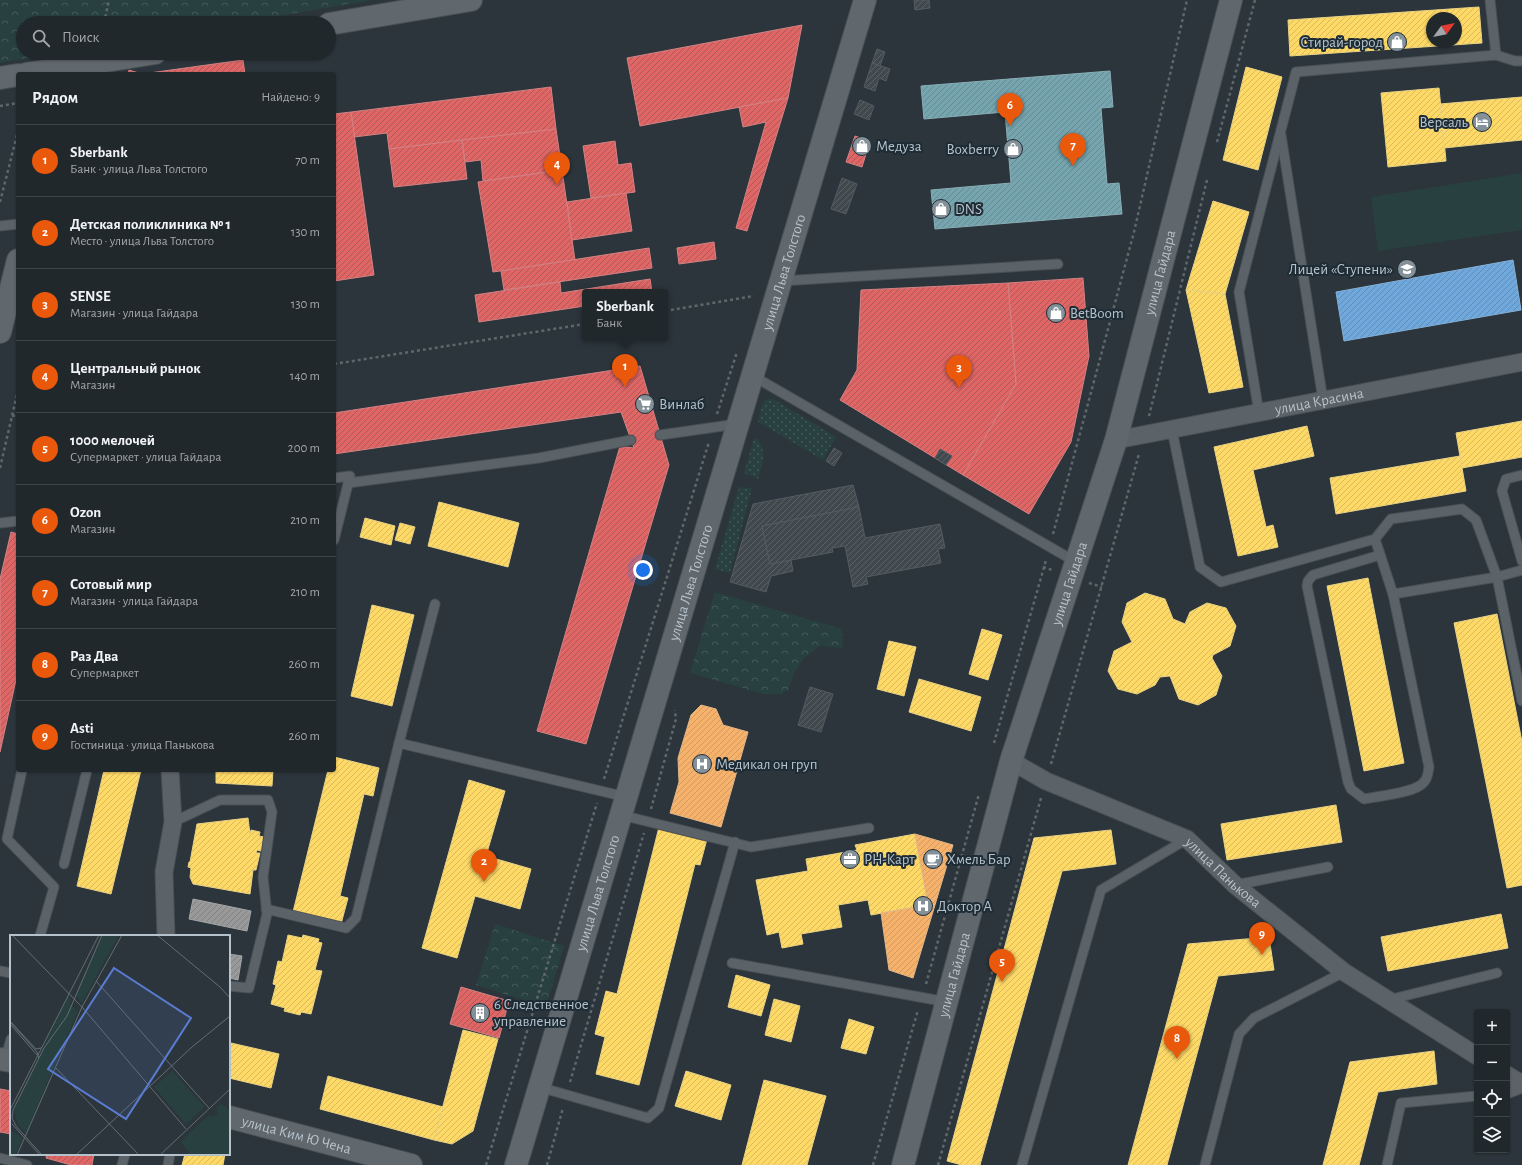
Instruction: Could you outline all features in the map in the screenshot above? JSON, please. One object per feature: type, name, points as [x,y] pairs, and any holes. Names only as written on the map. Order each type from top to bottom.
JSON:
[{"type":"street","points":[[336,23],[471,0]]},
{"type":"street","name":"улица Льва Толстого","points":[[516,1165],[865,0]]},
{"type":"street","name":"улица Гайдара","points":[[904,1165],[1011,761],[1116,440],[1231,0]]},
{"type":"street","points":[[51,72],[119,60]]},
{"type":"street","points":[[0,78],[16,75]]},
{"type":"street","points":[[0,332],[16,268]]},
{"type":"street","name":"улица Красина","points":[[1116,440],[1522,362]]},
{"type":"street","name":"улица Панькова","points":[[1011,761],[1046,781],[1187,839],[1235,885],[1344,972],[1474,1054]]},
{"type":"street","points":[[166,935],[164,872],[172,822],[170,772]]},
{"type":"street","points":[[1510,1077],[1522,1084]]},
{"type":"street","name":"улица Ким Ю Чена","points":[[230,1117],[411,1165]]},
{"type":"lane","points":[[1490,0],[1496,55]]},
{"type":"lane","points":[[1259,413],[1239,292],[1296,72],[1496,55],[1515,61],[1522,61]]},
{"type":"lane","points":[[1280,131],[1323,400]]},
{"type":"lane","points":[[0,226],[16,224]]},
{"type":"lane","points":[[781,281],[1058,264]]},
{"type":"lane","points":[[753,376],[1076,562]]},
{"type":"lane","points":[[660,434],[738,424]]},
{"type":"lane","points":[[1172,430],[1200,567],[1221,582],[1375,539],[1391,519],[1462,509],[1476,520],[1497,577],[1522,701]]},
{"type":"lane","points":[[348,484],[538,458],[631,440]]},
{"type":"lane","points":[[1522,475],[1506,479],[1502,491],[1522,561]]},
{"type":"lane","points":[[336,478],[350,476],[336,532]]},
{"type":"lane","points":[[0,523],[16,520]]},
{"type":"lane","points":[[1375,539],[1393,594],[1429,767],[1428,775],[1424,783],[1414,789],[1364,799],[1351,789],[1348,782],[1308,581],[1313,575],[1380,555]]},
{"type":"lane","points":[[1393,594],[1497,577],[1522,570]]},
{"type":"lane","points":[[266,909],[346,928],[356,918],[435,604]]},
{"type":"lane","points":[[399,743],[600,791],[648,822],[751,846],[869,828]]},
{"type":"lane","points":[[22,772],[7,839],[54,887],[40,935]]},
{"type":"lane","points":[[64,864],[87,772]]},
{"type":"lane","points":[[172,822],[220,800],[268,800],[272,812],[262,877],[267,914],[249,988],[230,986]]},
{"type":"lane","points":[[1022,1165],[1100,890],[1187,839]]},
{"type":"lane","points":[[539,1087],[648,1118],[659,1108],[735,842]]},
{"type":"lane","points":[[1235,885],[1328,867]]},
{"type":"lane","points":[[732,963],[947,1002]]},
{"type":"lane","points":[[0,971],[10,973]]},
{"type":"lane","points":[[1205,1165],[1240,1034],[1254,1018],[1344,972]]},
{"type":"lane","points":[[1388,1000],[1497,973]]},
{"type":"lane","points":[[5,1060],[10,1042]]},
{"type":"lane","points":[[1510,1093],[1522,1088]]},
{"type":"lane","points":[[1387,1165],[1401,1103],[1474,1096]]},
{"type":"lane","points":[[122,1165],[125,1155]]},
{"type":"lane","points":[[168,1165],[170,1155]]},
{"type":"lane","points":[[0,1158],[27,1165]]},
{"type":"path","points":[[106,16],[109,0]]},
{"type":"path","points":[[993,744],[1049,546],[1134,232],[1187,0]]},
{"type":"path","points":[[1216,145],[1255,0]]},
{"type":"path","points":[[0,106],[16,103]]},
{"type":"path","points":[[0,202],[16,139]]},
{"type":"path","points":[[938,1165],[1145,435],[1208,176]]},
{"type":"path","points":[[752,304],[756,289]]},
{"type":"path","points":[[668,310],[754,296]]},
{"type":"path","points":[[336,364],[582,324]]},
{"type":"path","points":[[486,1165],[738,347]]},
{"type":"path","points":[[0,468],[16,399]]},
{"type":"path","points":[[12,416],[16,415]]},
{"type":"path","points":[[548,1165],[566,1095],[648,822],[676,719],[674,706]]},
{"type":"path","points":[[873,1165],[922,998],[980,790]]},
{"type":"green space","points":[[0,0],[374,0],[278,16],[16,16],[17,60],[0,63]]},
{"type":"green space","points":[[1522,173],[1522,230],[1378,251],[1371,197]]},
{"type":"green space","points":[[767,399],[772,399],[778,402],[836,437],[823,460],[758,422],[762,406]]},
{"type":"green space","points":[[754,439],[757,439],[763,453],[758,479],[744,473]]},
{"type":"green space","points":[[739,487],[752,488],[730,573],[715,569]]},
{"type":"green space","points":[[715,592],[842,629],[843,648],[820,646],[804,658],[794,673],[788,690],[781,694],[763,694],[690,673]]},
{"type":"green space","points":[[495,924],[564,946],[546,1007],[476,985]]},
{"type":"building: Жильё","points":[[1479,7],[1482,43],[1462,44],[1462,12],[1426,12],[1426,47],[1290,56],[1288,20]]},
{"type":"building: Жильё","points":[[1246,67],[1282,77],[1258,170],[1223,160]]},
{"type":"building: Жильё","points":[[1439,88],[1446,161],[1388,167],[1381,93]]},
{"type":"building: Жильё","name":"Версаль","points":[[1522,97],[1522,140],[1444,148],[1440,104]]},
{"type":"building: Жильё","points":[[1213,201],[1249,212],[1225,294],[1186,290]]},
{"type":"building: Жильё","points":[[1186,290],[1225,294],[1243,387],[1209,393]]},
{"type":"building: Жильё","points":[[1522,421],[1522,457],[1462,468],[1456,433]]},
{"type":"building: Жильё","points":[[1307,426],[1314,456],[1253,470],[1266,527],[1273,525],[1278,547],[1238,556],[1214,447]]},
{"type":"building: Жильё","points":[[1460,456],[1466,491],[1336,514],[1330,478]]},
{"type":"building: Жильё","points":[[439,502],[519,523],[508,567],[428,546]]},
{"type":"building: Жильё","points":[[365,518],[395,526],[391,545],[360,537]]},
{"type":"building: Жильё","points":[[400,523],[415,527],[410,544],[395,540]]},
{"type":"building: Жильё","points":[[1368,578],[1404,763],[1364,771],[1327,586]]},
{"type":"building: Жильё","points":[[1145,593],[1165,599],[1173,619],[1185,624],[1190,612],[1207,603],[1226,608],[1236,626],[1230,646],[1213,655],[1212,658],[1222,676],[1216,695],[1198,705],[1179,699],[1170,676],[1160,677],[1155,685],[1137,694],[1118,689],[1108,671],[1114,651],[1132,642],[1122,622],[1127,603]]},
{"type":"building: Жильё","points":[[372,605],[414,615],[392,706],[351,696]]},
{"type":"building: Жильё","points":[[1497,614],[1522,742],[1522,885],[1507,888],[1454,623]]},
{"type":"building: Жильё","points":[[982,629],[1002,635],[988,680],[969,674]]},
{"type":"building: Жильё","points":[[889,641],[916,647],[904,696],[877,689]]},
{"type":"building: Жильё","points":[[919,679],[981,697],[971,731],[909,712]]},
{"type":"building: Жильё","points":[[336,757],[379,768],[373,796],[364,794],[340,896],[348,898],[341,924],[293,912],[328,772],[336,772]]},
{"type":"building: Жильё","points":[[104,772],[141,772],[111,894],[77,886]]},
{"type":"building: Жильё","points":[[216,772],[273,772],[272,786],[216,783]]},
{"type":"building: Жильё","points":[[469,780],[505,791],[486,856],[531,869],[520,909],[475,896],[457,958],[422,948]]},
{"type":"building: Жильё","points":[[1336,805],[1342,842],[1227,860],[1221,824]]},
{"type":"building: Жильё","points":[[248,818],[250,834],[251,830],[260,832],[259,836],[264,837],[261,851],[257,850],[256,853],[260,853],[256,870],[253,870],[250,894],[193,884],[190,877],[191,868],[188,867],[197,824]]},
{"type":"building: Жильё","points":[[659,827],[707,839],[700,865],[695,864],[639,1085],[596,1074],[605,1037],[595,1034],[606,991],[617,994]]},
{"type":"building: Жильё","points":[[1111,830],[1116,864],[1062,871],[980,1165],[962,1165],[947,1161],[1034,838]]},
{"type":"building: Жильё","points":[[915,834],[928,905],[871,915],[868,900],[838,905],[842,927],[801,934],[803,944],[782,948],[779,932],[767,935],[756,880],[808,871],[806,859],[857,850],[855,845]]},
{"type":"building: Жильё","points":[[1501,914],[1508,948],[1388,971],[1381,937]]},
{"type":"building: Жильё","points":[[288,935],[302,938],[303,935],[319,939],[318,942],[322,943],[315,970],[322,971],[311,1014],[301,1012],[300,1015],[284,1011],[285,1008],[271,1004],[276,985],[273,984],[278,961],[282,962]]},
{"type":"building: Жильё","points":[[1269,937],[1274,970],[1218,976],[1167,1165],[1128,1165],[1188,944]]},
{"type":"building: Жильё","points":[[736,975],[770,985],[761,1016],[728,1007]]},
{"type":"building: Жильё","points":[[774,999],[800,1006],[791,1042],[765,1035]]},
{"type":"building: Жильё","points":[[849,1019],[874,1027],[866,1054],[841,1048]]},
{"type":"building: Жильё","points":[[463,1030],[498,1039],[473,1131],[452,1144],[434,1140]]},
{"type":"building: Жильё","points":[[231,1043],[279,1054],[271,1088],[230,1078]]},
{"type":"building: Жильё","points":[[1434,1051],[1437,1084],[1378,1092],[1359,1165],[1323,1165],[1350,1062]]},
{"type":"building: Жильё","points":[[686,1071],[731,1085],[721,1120],[675,1106]]},
{"type":"building: Жильё","points":[[328,1076],[443,1107],[434,1140],[320,1109]]},
{"type":"building: Жильё","points":[[764,1080],[826,1096],[807,1165],[742,1165]]},
{"type":"building: Жильё","points":[[185,1155],[225,1155],[223,1165],[182,1165]]},
{"type":"building: Торговля","points":[[802,25],[788,98],[640,126],[627,58]]},
{"type":"building: Торговля","points":[[243,60],[245,72],[156,72]]},
{"type":"building: Торговля","points":[[551,87],[556,129],[389,149],[387,133],[354,137],[351,112]]},
{"type":"building: Торговля","points":[[788,98],[747,231],[736,228],[766,122],[743,127],[739,107]]},
{"type":"building: Торговля","points":[[351,112],[374,275],[336,281],[336,114]]},
{"type":"building: Торговля","points":[[556,129],[562,170],[483,181],[481,160],[465,162],[462,140]]},
{"type":"building: Торговля","points":[[855,136],[870,141],[862,167],[846,162]]},
{"type":"building: Торговля","points":[[462,140],[467,179],[394,187],[389,149]]},
{"type":"building: Торговля","points":[[615,141],[618,165],[631,163],[635,192],[591,198],[583,146]]},
{"type":"building: Торговля","points":[[562,170],[575,260],[493,272],[478,182]]},
{"type":"building: Торговля","points":[[626,193],[632,231],[572,240],[567,202]]},
{"type":"building: Торговля","points":[[714,242],[716,259],[679,264],[677,248]]},
{"type":"building: Торговля","points":[[649,248],[652,268],[504,290],[501,271]]},
{"type":"building: Торговля","points":[[1083,278],[1089,356],[1071,442],[1029,514],[963,475],[1016,384],[1008,283]]},
{"type":"building: Торговля","points":[[650,279],[652,289],[586,289]]},
{"type":"building: Торговля","points":[[560,282],[561,293],[582,290],[582,306],[479,322],[475,295]]},
{"type":"building: Торговля","points":[[1008,283],[1016,384],[963,475],[840,400],[857,370],[861,290]]},
{"type":"building: Торговля","points":[[640,366],[669,465],[586,744],[537,731],[620,446],[634,448],[621,412],[336,454],[336,413]]},
{"type":"building: Торговля","points":[[11,532],[16,533],[16,680],[0,752],[0,579]]},
{"type":"building: Торговля","name":"6 Следственное управление","points":[[461,987],[509,1001],[499,1038],[450,1024]]},
{"type":"building: Торговля","points":[[0,1089],[10,1091],[10,1134],[0,1132]]},
{"type":"building: Торговля","points":[[47,1155],[94,1155],[92,1165],[71,1165],[46,1158]]},
{"type":"building: Школы","points":[[1513,260],[1521,310],[1344,341],[1336,292]]},
{"type":"building: Медицина","points":[[701,705],[716,709],[723,725],[748,732],[721,827],[670,813],[679,782],[678,758],[691,715]]},
{"type":"building: Медицина","points":[[915,834],[953,845],[913,978],[889,970],[881,913],[928,905]]},
{"type":"building: Учреждения","points":[[1110,71],[1113,107],[1101,108],[1107,184],[1119,183],[1122,214],[935,229],[931,190],[1011,183],[1005,112],[924,119],[921,86]]},
{"type":"building: Промзона","points":[[193,899],[251,911],[247,931],[189,919]]},
{"type":"building: Промзона","points":[[230,954],[242,956],[238,980],[230,978]]},
{"type":"building: Прочее","points":[[914,0],[929,0],[930,8],[915,10]]},
{"type":"building: Прочее","points":[[877,49],[885,52],[880,66],[872,63]]},
{"type":"building: Прочее","points":[[872,63],[890,69],[886,81],[879,78],[875,91],[864,87]]},
{"type":"building: Прочее","points":[[860,100],[874,106],[869,120],[854,114]]},
{"type":"building: Прочее","points":[[842,178],[857,184],[846,214],[831,209]]},
{"type":"building: Прочее","points":[[834,448],[842,453],[834,466],[826,461]]},
{"type":"building: Прочее","points":[[940,449],[952,456],[946,465],[935,458]]},
{"type":"building: Прочее","points":[[853,485],[859,507],[762,526],[770,564],[791,560],[793,571],[771,576],[766,592],[730,582],[753,504]]},
{"type":"building: Прочее","points":[[859,507],[865,538],[940,524],[945,548],[938,549],[941,563],[866,577],[868,584],[853,587],[845,546],[832,548],[833,552],[770,564],[762,526]]},
{"type":"building: Прочее","points":[[810,687],[833,694],[821,732],[798,725]]},
{"type":"place","name":"Стирай-город","points":[[1397,42]]},
{"type":"place","name":"Версаль","points":[[1482,122]]},
{"type":"place","name":"Ozon","points":[[1010,126]]},
{"type":"place","name":"Медуза","points":[[862,146]]},
{"type":"place","name":"Boxberry","points":[[1013,149]]},
{"type":"place","name":"Сотовый мир","points":[[1073,166]]},
{"type":"place","name":"Центральный рынок","points":[[557,185]]},
{"type":"place","name":"DNS","points":[[941,209]]},
{"type":"place","name":"Лицей «Ступени»","points":[[1407,269]]},
{"type":"place","name":"BetBoom","points":[[1056,313]]},
{"type":"place","name":"Sberbank","points":[[625,387]]},
{"type":"place","name":"SENSE","points":[[959,388]]},
{"type":"place","name":"Винлаб","points":[[645,404]]},
{"type":"place","name":"Медикал он груп","points":[[702,764]]},
{"type":"place","name":"РН-Карт","points":[[850,859]]},
{"type":"place","name":"Хмель Бар","points":[[933,859]]},
{"type":"place","name":"Детская поликлиника № 1","points":[[484,882]]},
{"type":"place","name":"Доктор А","points":[[923,906]]},
{"type":"place","name":"Asti","points":[[1262,955]]},
{"type":"place","name":"1000 мелочей","points":[[1002,982]]},
{"type":"place","name":"6 Следственное управление","points":[[480,1013]]},
{"type":"place","name":"Раз Два","points":[[1177,1059]]}]
